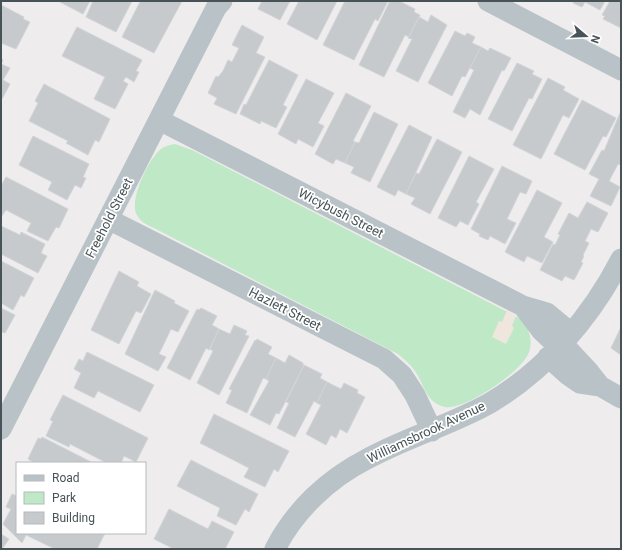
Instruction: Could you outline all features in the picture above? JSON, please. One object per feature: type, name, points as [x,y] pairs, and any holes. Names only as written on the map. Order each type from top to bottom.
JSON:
[{"type":"street","points":[[488,1],[521,8],[621,70]]},
{"type":"street","name":"Freehold Street","points":[[1,429],[218,3]]},
{"type":"street","name":"Wicybush Street","points":[[159,120],[523,306],[547,313],[560,345],[589,372],[600,386],[621,398]]},
{"type":"street","name":"Hazlett Street","points":[[108,219],[384,359],[402,375],[415,395],[432,431]]},
{"type":"street","name":"Williamsbrook Avenue","points":[[275,549],[292,522],[325,486],[367,459],[460,419],[492,402],[513,387],[560,345],[590,311],[608,285],[621,259]]},
{"type":"green space","points":[[175,144],[192,150],[521,319],[528,330],[531,343],[529,352],[516,369],[492,388],[465,403],[454,407],[439,405],[434,402],[426,392],[413,368],[398,354],[146,224],[141,220],[136,213],[135,206],[138,189],[146,169],[161,149]]},
{"type":"sand","points":[[507,310],[516,316],[512,326],[514,328],[506,344],[492,337],[499,321],[502,322]]},
{"type":"building","points":[[58,1],[90,1],[83,14]]},
{"type":"building","points":[[93,1],[132,1],[116,32],[86,17]]},
{"type":"building","points":[[138,1],[182,1],[154,53],[122,37],[140,2]]},
{"type":"building","points":[[262,1],[290,1],[280,20],[258,9]]},
{"type":"building","points":[[299,1],[337,1],[317,40],[287,24]]},
{"type":"building","points":[[345,1],[388,1],[378,21],[375,19],[354,60],[323,45]]},
{"type":"building","points":[[390,1],[399,1],[415,9],[414,12],[420,15],[409,37],[405,35],[384,77],[359,65]]},
{"type":"building","points":[[574,1],[605,1],[600,10],[585,2],[582,7],[573,3]]},
{"type":"building","points":[[610,1],[621,1],[621,28],[603,19],[605,16],[602,15]]},
{"type":"building","points":[[1,5],[24,17],[23,19],[30,22],[16,49],[1,43]]},
{"type":"building","points":[[431,15],[447,25],[418,82],[396,71],[412,39],[408,38],[419,17],[428,22]]},
{"type":"building","points":[[242,25],[264,37],[256,53],[265,57],[236,114],[214,104],[217,98],[208,93],[216,76],[218,77],[223,71],[228,60],[232,62],[239,48],[232,45]]},
{"type":"building","points":[[77,27],[142,60],[136,71],[139,72],[134,82],[126,77],[123,81],[128,84],[115,109],[94,99],[105,77],[62,56]]},
{"type":"building","points":[[455,31],[465,36],[467,33],[475,37],[472,43],[481,47],[465,77],[462,76],[452,96],[428,83]]},
{"type":"building","points":[[481,47],[488,51],[490,48],[511,58],[504,71],[502,70],[480,115],[470,109],[465,118],[453,112],[474,70],[470,68]]},
{"type":"building","points":[[269,60],[298,75],[283,105],[287,107],[276,128],[261,121],[260,124],[240,114],[244,104],[246,105]]},
{"type":"building","points":[[517,63],[534,71],[532,74],[542,79],[532,99],[529,98],[512,131],[488,119]]},
{"type":"building","points":[[1,64],[10,68],[3,80],[10,84],[2,99],[1,99]]},
{"type":"building","points":[[548,78],[565,87],[563,90],[579,99],[569,118],[563,115],[541,159],[513,145]]},
{"type":"building","points":[[306,79],[334,93],[318,123],[324,126],[313,147],[298,139],[296,144],[278,134]]},
{"type":"building","points":[[44,84],[110,119],[99,142],[95,140],[88,155],[66,143],[68,141],[29,121],[38,103],[35,101]]},
{"type":"building","points":[[346,93],[371,106],[353,141],[355,142],[345,163],[336,159],[333,164],[315,154]]},
{"type":"building","points":[[582,100],[616,118],[606,137],[603,136],[585,170],[554,154]]},
{"type":"building","points":[[374,112],[398,124],[370,182],[351,173],[354,167],[345,163],[355,142],[359,143]]},
{"type":"building","points":[[620,113],[621,165],[618,164],[609,181],[620,187],[611,206],[590,196],[599,179],[589,174],[602,150],[604,151]]},
{"type":"building","points":[[409,125],[432,137],[406,194],[398,190],[395,196],[377,187]]},
{"type":"building","points":[[33,136],[89,164],[83,177],[86,178],[81,188],[75,185],[67,200],[48,190],[52,182],[19,165]]},
{"type":"building","points":[[437,139],[462,152],[430,214],[411,204],[415,198],[406,194],[416,173],[419,174]]},
{"type":"building","points":[[469,156],[494,169],[476,202],[479,204],[468,225],[460,221],[456,227],[438,218]]},
{"type":"building","points":[[502,166],[532,181],[526,194],[520,192],[507,219],[516,223],[505,244],[490,236],[488,240],[479,236],[480,234],[471,229]]},
{"type":"building","points":[[6,177],[68,209],[59,228],[56,227],[48,241],[27,231],[31,223],[6,210],[1,217],[1,186]]},
{"type":"building","points":[[537,190],[562,203],[544,237],[553,242],[542,263],[527,256],[524,262],[505,252]]},
{"type":"building","points":[[587,202],[608,213],[598,232],[591,229],[585,241],[589,243],[583,255],[584,256],[581,262],[583,263],[574,280],[565,276],[562,281],[540,270],[553,244],[555,245],[560,235],[558,234],[569,213],[578,218]]},
{"type":"building","points":[[1,226],[20,235],[21,232],[45,244],[41,253],[47,256],[38,273],[1,254]]},
{"type":"building","points":[[1,261],[34,278],[24,297],[21,295],[13,310],[1,303]]},
{"type":"building","points":[[119,271],[139,282],[137,286],[151,294],[141,313],[136,311],[119,344],[91,330]]},
{"type":"building","points":[[155,290],[189,311],[178,332],[171,329],[159,354],[166,357],[158,371],[125,354]]},
{"type":"building","points":[[1,308],[15,315],[5,333],[2,332],[1,334]]},
{"type":"building","points":[[201,308],[217,316],[212,325],[219,329],[209,350],[206,348],[190,380],[167,368],[197,309],[199,310]]},
{"type":"building","points":[[234,325],[247,331],[245,335],[249,336],[219,395],[197,383],[213,351],[210,349],[219,329],[230,334]]},
{"type":"building","points":[[621,327],[621,355],[611,348]]},
{"type":"building","points":[[257,339],[272,347],[268,354],[276,358],[266,379],[263,378],[247,413],[226,403],[232,390],[229,389],[255,340],[256,341]]},
{"type":"building","points":[[87,352],[154,385],[140,412],[98,391],[94,398],[74,388],[81,373],[74,369],[79,359],[83,361]]},
{"type":"building","points":[[289,355],[304,365],[279,414],[276,413],[270,425],[250,415],[269,381],[266,379],[276,358],[285,363]]},
{"type":"building","points":[[304,365],[322,374],[320,378],[327,382],[317,403],[314,401],[295,437],[277,428],[289,403],[286,402]]},
{"type":"building","points":[[327,382],[341,389],[344,383],[358,390],[357,393],[365,397],[347,433],[340,429],[336,438],[331,435],[326,445],[306,434],[321,405],[317,403]]},
{"type":"building","points":[[63,395],[148,438],[136,462],[124,456],[121,462],[105,462],[70,444],[69,447],[46,436],[53,421],[50,420]]},
{"type":"building","points":[[214,414],[289,451],[278,472],[274,469],[265,487],[244,477],[249,468],[200,443]]},
{"type":"building","points":[[42,437],[91,462],[33,462],[28,459],[38,438],[41,439]]},
{"type":"building","points":[[191,460],[258,494],[249,512],[245,509],[236,525],[217,516],[220,508],[177,486]]},
{"type":"building","points":[[12,494],[16,496],[16,534],[104,534],[97,549],[55,549],[26,535],[22,543],[3,524],[11,509],[6,507]]},
{"type":"building","points":[[169,509],[208,529],[212,521],[234,532],[225,549],[174,549],[154,539]]},
{"type":"building","points":[[1,534],[9,539],[2,549],[1,549]]}]
